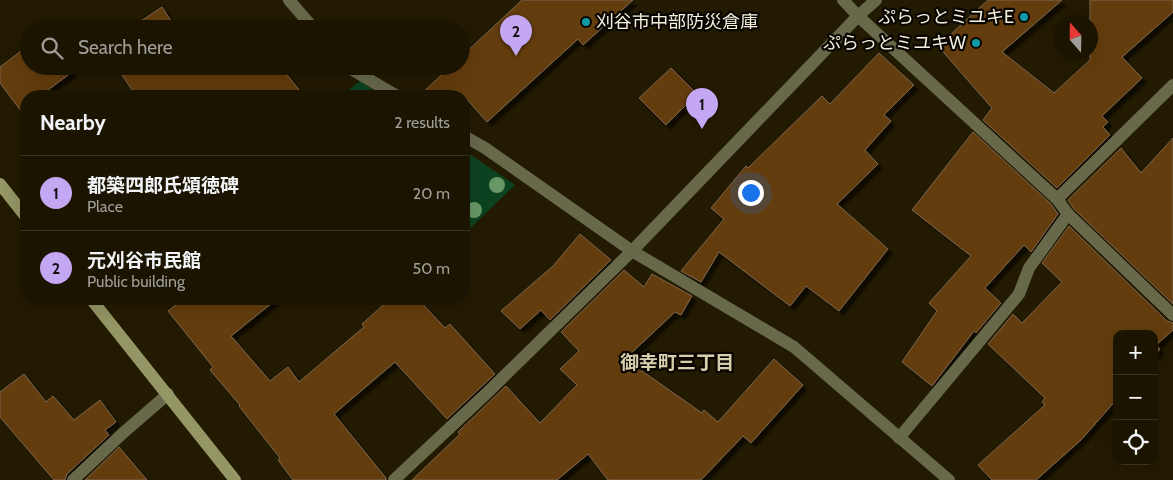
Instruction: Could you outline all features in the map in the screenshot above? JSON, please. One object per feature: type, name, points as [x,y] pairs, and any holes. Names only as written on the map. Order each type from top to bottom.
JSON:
[{"type":"street","points":[[290,0],[307,20]]},
{"type":"street","points":[[843,0],[858,16],[1057,199],[1068,214],[1173,315]]},
{"type":"street","points":[[394,480],[489,391],[632,251],[858,16],[876,0]]},
{"type":"street","points":[[361,75],[387,90]]},
{"type":"street","points":[[1057,199],[1173,85]]},
{"type":"street","points":[[470,140],[632,251],[794,346],[949,480]]},
{"type":"street","points":[[0,184],[20,209]]},
{"type":"street","points":[[899,438],[1019,294],[1029,268],[1068,214]]},
{"type":"street","points":[[97,305],[235,480]]},
{"type":"street","points":[[74,480],[122,433],[168,394]]},
{"type":"green space","points":[[360,81],[374,90],[349,90]]},
{"type":"green space","points":[[470,154],[515,185],[470,228]]},
{"type":"building","points":[[522,0],[633,0],[583,45],[578,39],[487,122],[470,103],[470,90],[425,90],[441,75],[470,75],[470,49]]},
{"type":"building","points":[[988,0],[1062,0],[1002,52],[1054,93],[1090,60],[1098,60],[1098,15],[1090,15],[1090,0],[1173,0],[1173,12],[1122,57],[1142,78],[1102,116],[1108,122],[1103,127],[1110,135],[1057,188],[983,120],[992,108],[938,46]]},
{"type":"building","points":[[162,7],[170,20],[142,20]]},
{"type":"building","points":[[20,52],[20,75],[68,75],[48,90],[20,90],[20,110],[0,83],[0,67]]},
{"type":"building","points":[[879,53],[914,85],[884,115],[891,121],[865,150],[878,164],[837,204],[888,249],[839,311],[806,286],[790,306],[719,252],[701,282],[681,271],[724,219],[711,208],[746,166],[748,168],[822,96],[830,104]]},
{"type":"building","points":[[671,68],[697,94],[666,125],[639,98]]},
{"type":"building","points":[[122,75],[287,75],[299,90],[132,90]]},
{"type":"building","points":[[973,132],[1051,204],[1058,214],[1031,252],[1024,245],[985,288],[1001,303],[976,333],[974,331],[932,386],[902,362],[937,311],[929,303],[971,256],[912,210]]},
{"type":"building","points":[[1173,138],[1173,304],[1074,209],[1068,200],[1121,148],[1141,173]]},
{"type":"building","points":[[1069,226],[1167,321],[1173,323],[1173,330],[1158,343],[1158,330],[1113,330],[1113,404],[1081,440],[1036,480],[992,480],[978,465],[1045,405],[1042,402],[1045,398],[988,344],[1013,314],[1022,323],[1062,282],[1042,263]]},
{"type":"building","points":[[580,234],[611,260],[550,320],[541,310],[520,329],[501,311],[553,266]]},
{"type":"building","points":[[624,270],[644,287],[652,274],[692,296],[681,315],[675,312],[625,359],[702,413],[704,410],[718,422],[774,359],[803,385],[751,443],[743,436],[701,480],[608,480],[588,454],[557,480],[412,480],[506,386],[540,423],[577,385],[560,369],[579,351],[561,332]]},
{"type":"building","points":[[176,305],[270,305],[231,336],[270,381],[288,367],[299,382],[364,327],[362,324],[383,305],[424,305],[445,328],[450,324],[495,374],[447,419],[395,362],[334,414],[386,480],[293,480],[278,460],[280,458],[240,405],[210,370],[213,367],[168,311]]},
{"type":"building","points":[[24,374],[46,402],[53,396],[74,420],[100,400],[116,422],[105,430],[109,435],[67,474],[65,480],[54,480],[0,417],[0,392]]},
{"type":"building","points":[[119,447],[147,480],[85,480]]},
{"type":"place","name":"ぷらっとミユキE","points":[[1024,17]]},
{"type":"place","name":"刈谷市中部防災倉庫","points":[[586,22]]},
{"type":"place","name":"ぷらっとミユキW","points":[[976,43]]},
{"type":"place","name":"元刈谷市民館","points":[[516,56]]},
{"type":"place","name":"都築四郎氏頌徳碑","points":[[702,129]]},
{"type":"district","name":"御幸町三丁目","points":[[677,362]]}]
